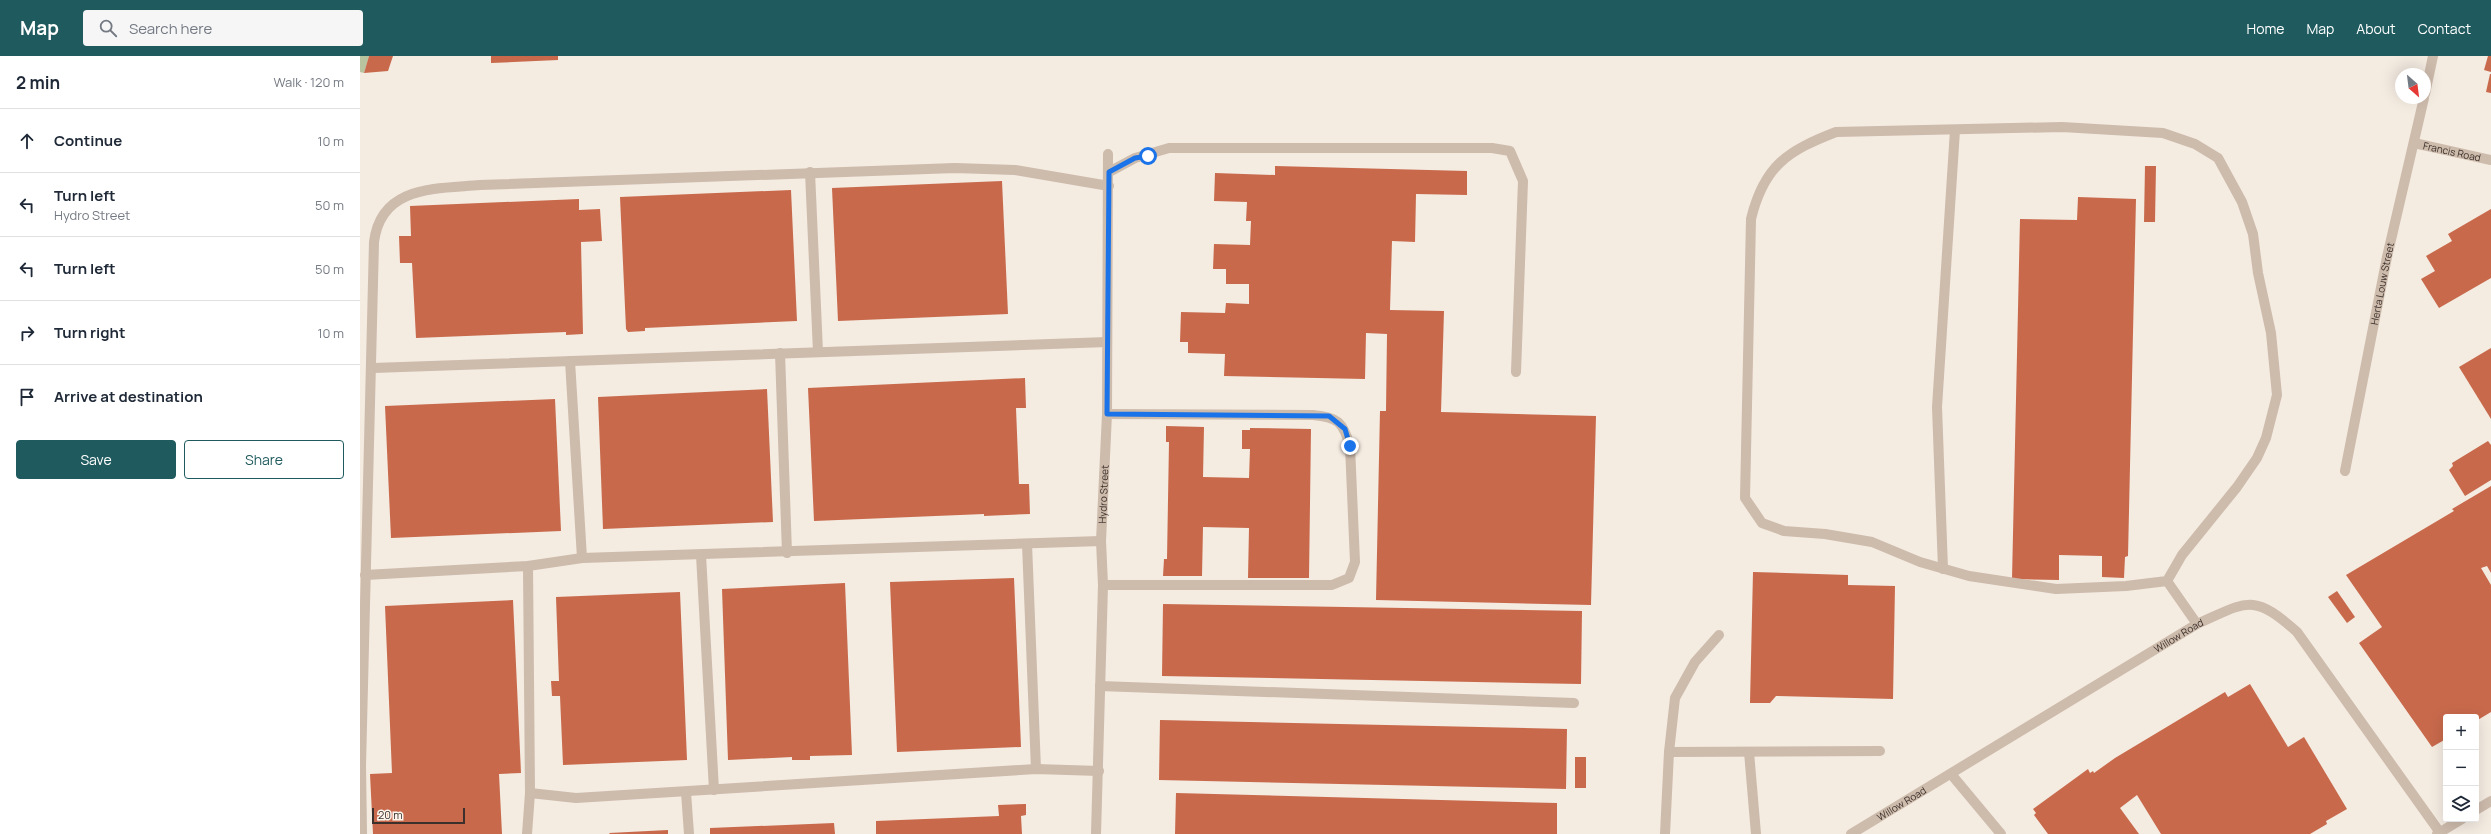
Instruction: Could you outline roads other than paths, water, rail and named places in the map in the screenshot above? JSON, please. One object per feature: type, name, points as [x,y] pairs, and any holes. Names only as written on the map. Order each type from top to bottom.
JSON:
[{"type":"street","points":[[2430,68],[2433,56]]},
{"type":"street","name":"Herta Louw Street","points":[[2345,471],[2387,257],[2423,104]]},
{"type":"street","points":[[2062,127],[2163,133],[2195,144],[2218,158],[2242,202],[2253,234],[2258,273],[2271,333],[2276,401],[2266,438],[2257,458],[2237,488],[2182,556],[2167,581],[2126,586],[2056,589],[1969,576],[1872,542],[1825,534],[1784,531],[1762,524],[1745,498],[1751,219],[1757,196],[1766,179],[1778,164],[1810,142],[1836,132],[2062,127]]},
{"type":"street","points":[[1943,568],[1937,407],[1956,130]]},
{"type":"street","name":"Francis Road","points":[[2414,143],[2491,160]]},
{"type":"street","points":[[1109,172],[1135,158],[1169,148],[1492,148],[1510,151],[1523,181],[1516,372]]},
{"type":"street","name":"Hydro Street","points":[[1096,834],[1099,771],[1103,585],[1101,542],[1107,414],[1108,154]]},
{"type":"street","points":[[362,834],[365,575],[375,230],[382,216],[408,193],[421,190],[480,185],[955,168],[1015,170],[1109,186]]},
{"type":"street","points":[[810,172],[818,352]]},
{"type":"street","points":[[372,368],[1107,342]]},
{"type":"street","points":[[780,353],[787,553]]},
{"type":"street","points":[[570,361],[582,558]]},
{"type":"street","points":[[1103,585],[1332,585],[1349,578],[1355,562],[1350,446],[1345,429],[1338,421],[1329,416],[1313,415],[1107,414]]},
{"type":"street","points":[[365,575],[528,566],[582,558],[787,553],[1101,542]]},
{"type":"street","points":[[1027,544],[1036,769]]},
{"type":"street","points":[[701,555],[714,790]]},
{"type":"street","points":[[527,834],[530,793],[528,566]]},
{"type":"street","points":[[2167,581],[2197,624]]},
{"type":"street","name":"Willow Road","points":[[1851,834],[2197,624],[2240,605],[2264,607],[2281,618],[2297,632],[2439,834]]},
{"type":"street","points":[[1665,834],[1669,752],[1675,698],[1695,662],[1719,635]]},
{"type":"street","points":[[1100,686],[1574,702]]},
{"type":"street","points":[[1669,752],[1880,751]]},
{"type":"street","points":[[1750,752],[1756,834]]},
{"type":"street","points":[[530,793],[576,798],[1036,769],[1099,771]]},
{"type":"street","points":[[1951,774],[2001,834]]},
{"type":"street","points":[[686,792],[689,834]]},
{"type":"street","points":[[2479,808],[2491,801]]},
{"type":"street","points":[[2439,834],[2457,822]]}]
